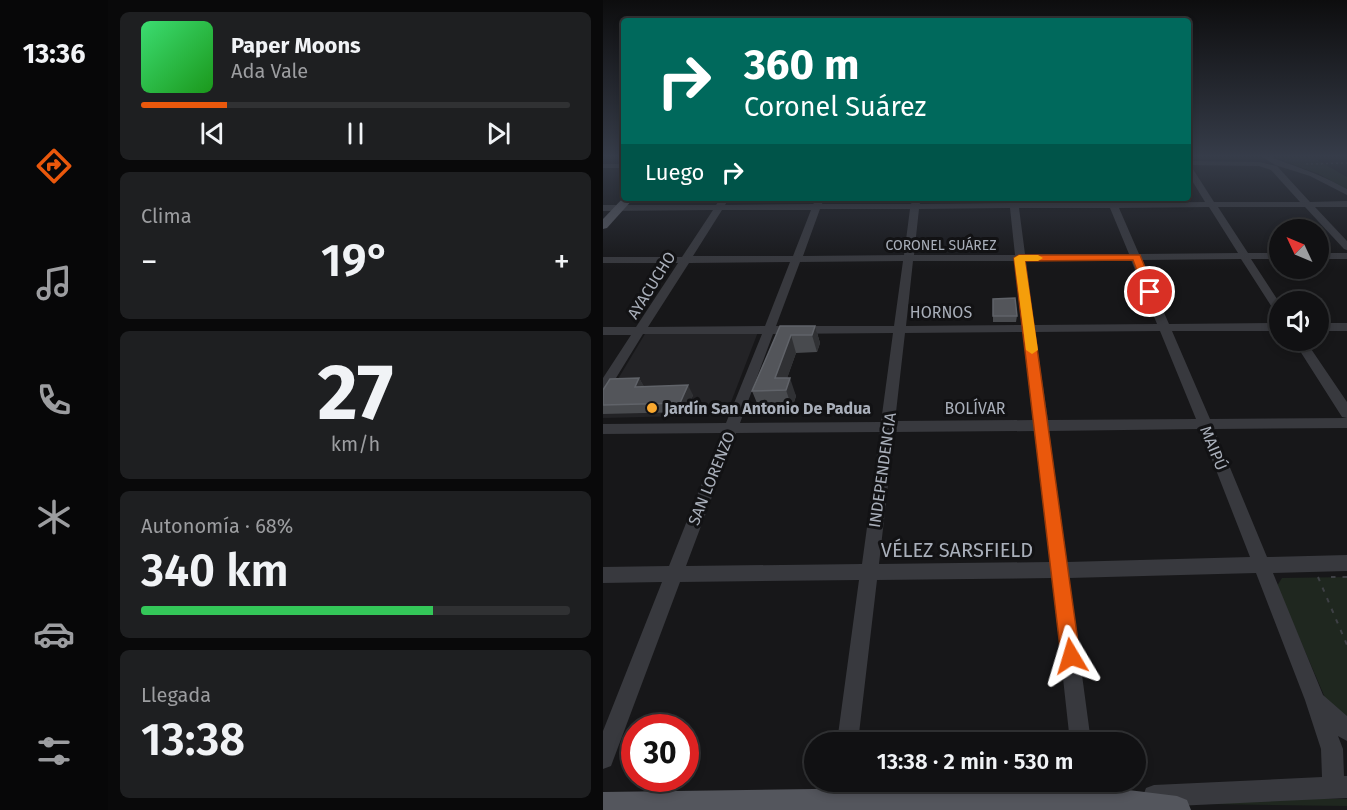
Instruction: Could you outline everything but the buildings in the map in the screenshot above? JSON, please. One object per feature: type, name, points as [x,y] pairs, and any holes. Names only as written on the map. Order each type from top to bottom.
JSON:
[{"type":"main road","points":[[603,226],[608,209],[621,194]]},
{"type":"main road","points":[[608,209],[623,201]]},
{"type":"main road","points":[[603,806],[841,798],[1088,797],[1177,810]]},
{"type":"street","points":[[1205,194],[1269,295]]},
{"type":"street","points":[[1300,194],[1347,247]]},
{"type":"street","points":[[608,209],[722,203],[818,202],[1347,204]]},
{"type":"street","name":"SAN LORENZO","points":[[603,758],[673,574],[771,330],[818,202]]},
{"type":"street","name":"INDEPENDENCIA","points":[[849,732],[916,202]]},
{"type":"street","points":[[1013,202],[1080,732]]},
{"type":"street","name":"MAIPÚ","points":[[1112,202],[1137,257],[1163,327],[1205,424],[1315,700],[1332,749],[1340,787]]},
{"type":"street","name":"AYACUCHO","points":[[603,388],[722,203]]},
{"type":"street","name":"CORONEL SUÁREZ","points":[[603,260],[1269,256]]},
{"type":"street","points":[[1329,256],[1347,256]]},
{"type":"street","name":"HORNOS","points":[[603,331],[1269,327]]},
{"type":"street","points":[[1329,327],[1347,327]]},
{"type":"street","points":[[1306,351],[1347,413]]},
{"type":"street","name":"BOLÍVAR","points":[[603,429],[1347,423]]},
{"type":"street","name":"VÉLEZ SARSFIELD","points":[[603,574],[1061,570],[1347,563]]},
{"type":"street","points":[[1315,700],[1347,730]]},
{"type":"street","points":[[1088,797],[1340,787]]},
{"type":"path","points":[[1318,577],[1347,645]]},
{"type":"path","points":[[1309,578],[1347,577]]},
{"type":"shaded area","points":[[1022,201],[1106,201],[1107,203],[1023,204]]},
{"type":"shaded area","points":[[758,332],[726,415],[603,418],[603,404],[645,334]]},
{"type":"shaded area","points":[[1347,577],[1347,724],[1326,700],[1277,586],[1282,578]]},
{"type":"shaded area","points":[[1214,797],[1347,799],[1347,806],[1207,804]]},
{"type":"slow traffic","points":[[1032,350],[1019,258],[1038,258]]},
{"type":"place","name":"Jardín San Antonio De Padua","points":[[652,408]]},
{"type":"route","points":[[1071,656],[1019,258],[1137,257],[1150,292]]}]
